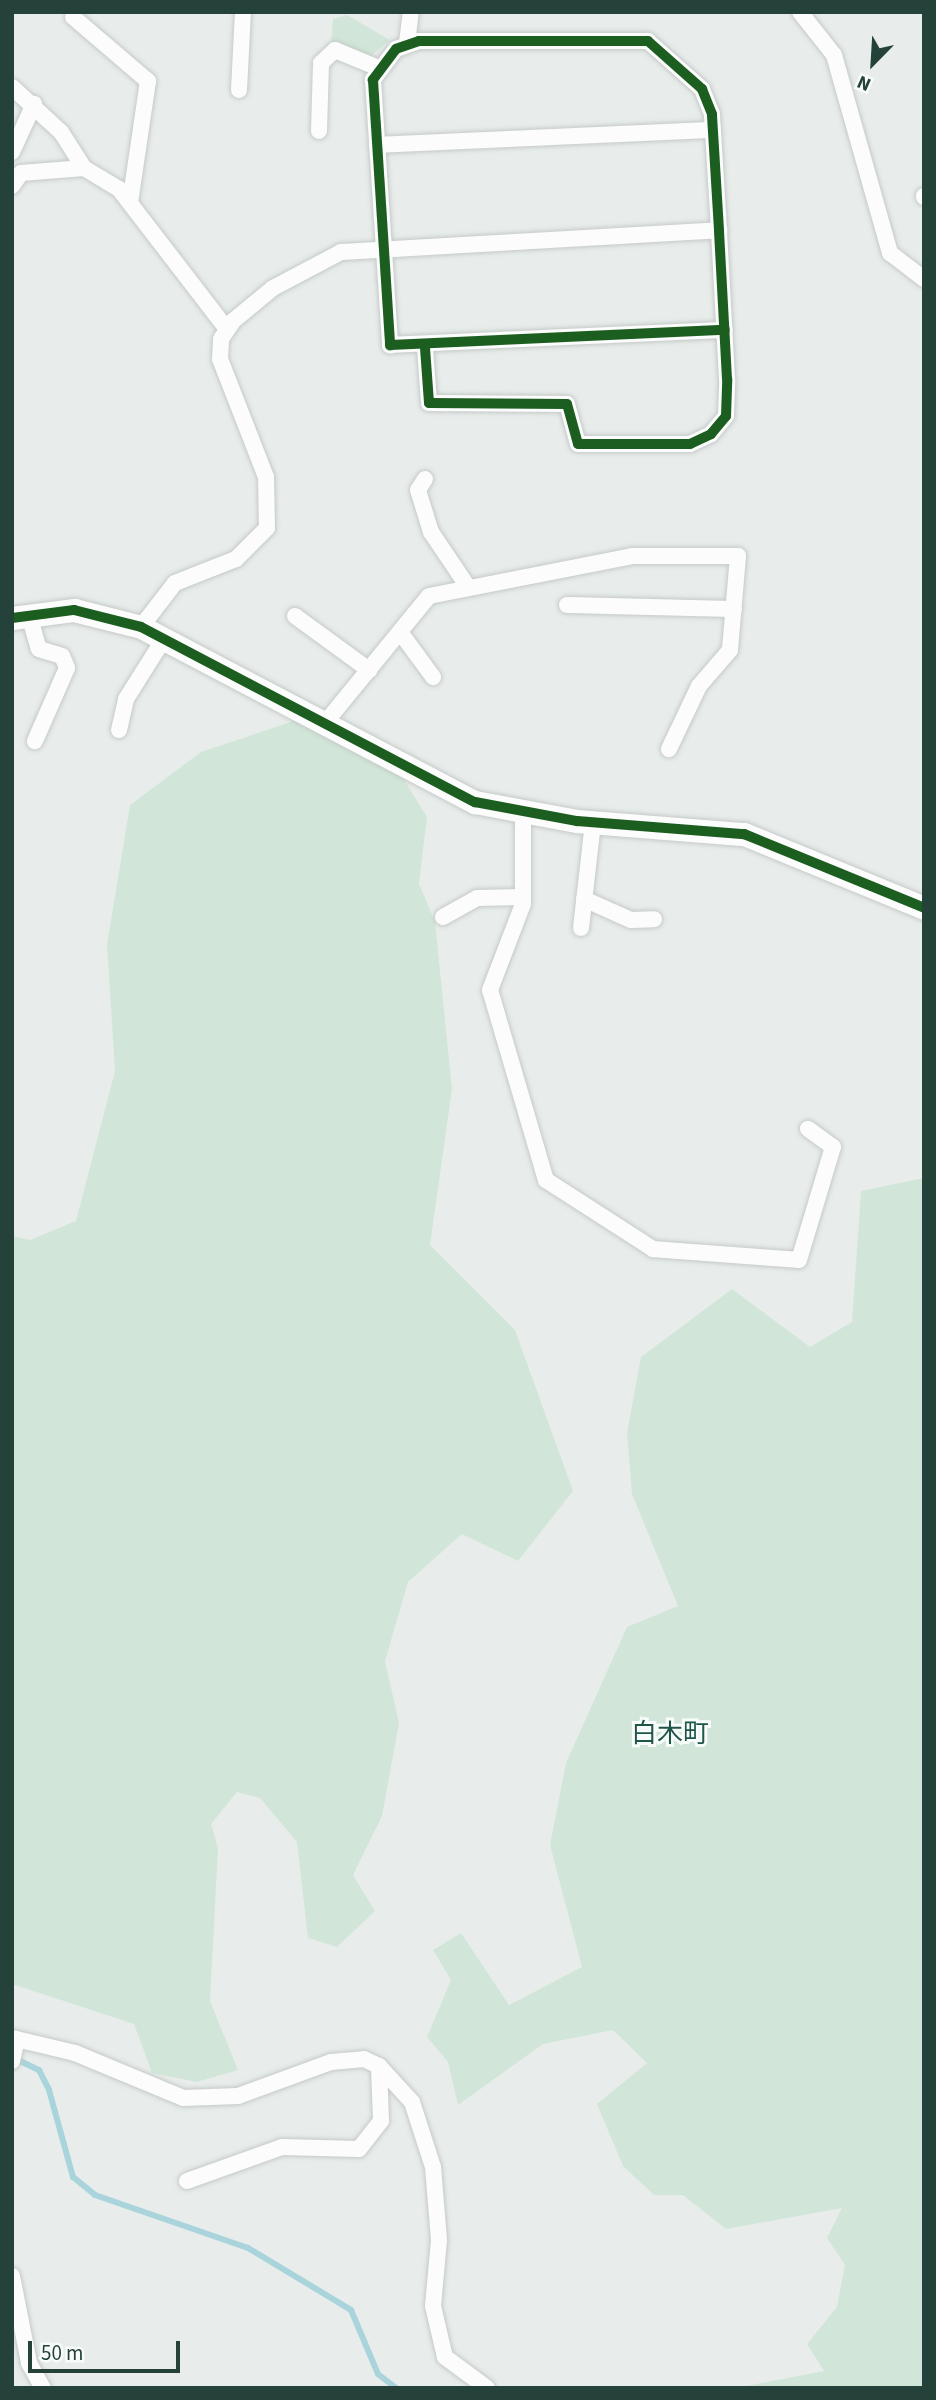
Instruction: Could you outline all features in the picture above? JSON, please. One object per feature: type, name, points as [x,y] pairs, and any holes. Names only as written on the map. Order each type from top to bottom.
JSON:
[{"type":"street","points":[[239,90],[243,12]]},
{"type":"street","points":[[411,12],[407,43],[373,80],[390,345],[425,348],[724,330]]},
{"type":"street","points":[[800,12],[834,55],[890,253],[924,279]]},
{"type":"street","points":[[73,18],[148,81],[130,203]]},
{"type":"street","points":[[407,43],[648,41],[702,89],[713,130],[726,416],[711,435],[690,444],[578,444],[567,404],[429,403],[425,348]]},
{"type":"street","points":[[320,131],[321,63],[335,50],[381,69]]},
{"type":"street","points":[[12,87],[34,104],[84,168],[130,203],[227,329]]},
{"type":"street","points":[[12,152],[34,104]]},
{"type":"street","points":[[377,145],[713,130]]},
{"type":"street","points":[[12,186],[21,173],[84,168]]},
{"type":"street","points":[[141,626],[175,583],[236,559],[267,528],[266,477],[220,359],[227,329],[273,288],[321,259],[385,247],[719,230]]},
{"type":"street","points":[[425,479],[418,490],[431,532],[466,584]]},
{"type":"street","points":[[325,723],[429,596],[466,584],[632,556],[738,556],[730,650],[699,686],[669,749]]},
{"type":"street","points":[[567,605],[734,609]]},
{"type":"street","points":[[35,741],[67,668],[62,656],[39,649],[21,616],[74,610],[141,626],[164,637],[475,802],[523,814],[744,834],[924,908]]},
{"type":"street","points":[[295,615],[369,670]]},
{"type":"street","points":[[400,632],[433,677]]},
{"type":"street","points":[[119,730],[126,699],[164,637]]},
{"type":"street","points":[[523,814],[523,897],[490,990],[546,1180],[653,1249],[799,1260],[833,1147],[808,1129]]},
{"type":"street","points":[[581,928],[593,822]]},
{"type":"street","points":[[443,917],[477,898],[523,897]]},
{"type":"street","points":[[584,899],[631,920],[654,919]]},
{"type":"street","points":[[12,2062],[15,2039],[75,2053],[183,2098],[238,2096],[331,2062],[364,2059],[379,2066],[412,2102],[433,2168],[439,2240],[433,2306],[442,2348],[459,2371],[487,2388]]},
{"type":"street","points":[[187,2181],[282,2147],[359,2149],[381,2121],[379,2066]]},
{"type":"street","points":[[12,2276],[29,2363],[43,2388]]},
{"type":"green space","points":[[347,15],[390,40],[366,60],[331,45],[333,19]]},
{"type":"green space","points":[[297,720],[401,775],[427,817],[419,884],[435,922],[452,1089],[430,1245],[515,1330],[573,1491],[518,1561],[462,1534],[408,1582],[385,1661],[399,1723],[382,1816],[353,1875],[375,1911],[337,1947],[308,1938],[297,1842],[260,1798],[237,1792],[211,1824],[218,1848],[210,2001],[238,2070],[197,2082],[152,2073],[134,2024],[12,1984],[12,1236],[30,1240],[76,1221],[115,1071],[107,945],[130,805],[201,752]]},
{"type":"green space","points":[[924,1178],[924,2388],[736,2388],[824,2371],[807,2344],[837,2307],[845,2265],[827,2238],[842,2208],[726,2229],[683,2195],[654,2195],[623,2166],[597,2104],[647,2063],[613,2030],[543,2044],[458,2105],[448,2062],[427,2037],[451,1980],[433,1950],[461,1933],[509,2005],[582,1967],[550,1845],[566,1763],[627,1627],[678,1606],[632,1494],[627,1433],[641,1357],[732,1289],[810,1347],[852,1322],[861,1191]]},
{"type":"waterway","points":[[14,2058],[39,2070],[49,2090],[73,2177],[95,2195],[248,2248],[351,2310],[378,2374],[396,2388]]},
{"type":"cycle path","points":[[425,348],[429,403],[567,404],[578,444],[690,444],[711,434],[726,416],[727,379],[719,230],[712,114],[702,89],[648,41],[419,41],[396,49],[373,80],[390,345],[725,330]]},
{"type":"cycle path","points":[[12,618],[74,610],[141,627],[475,802],[577,821],[744,834],[924,908]]},
{"type":"district","name":"白木町","points":[[670,1734]]}]
